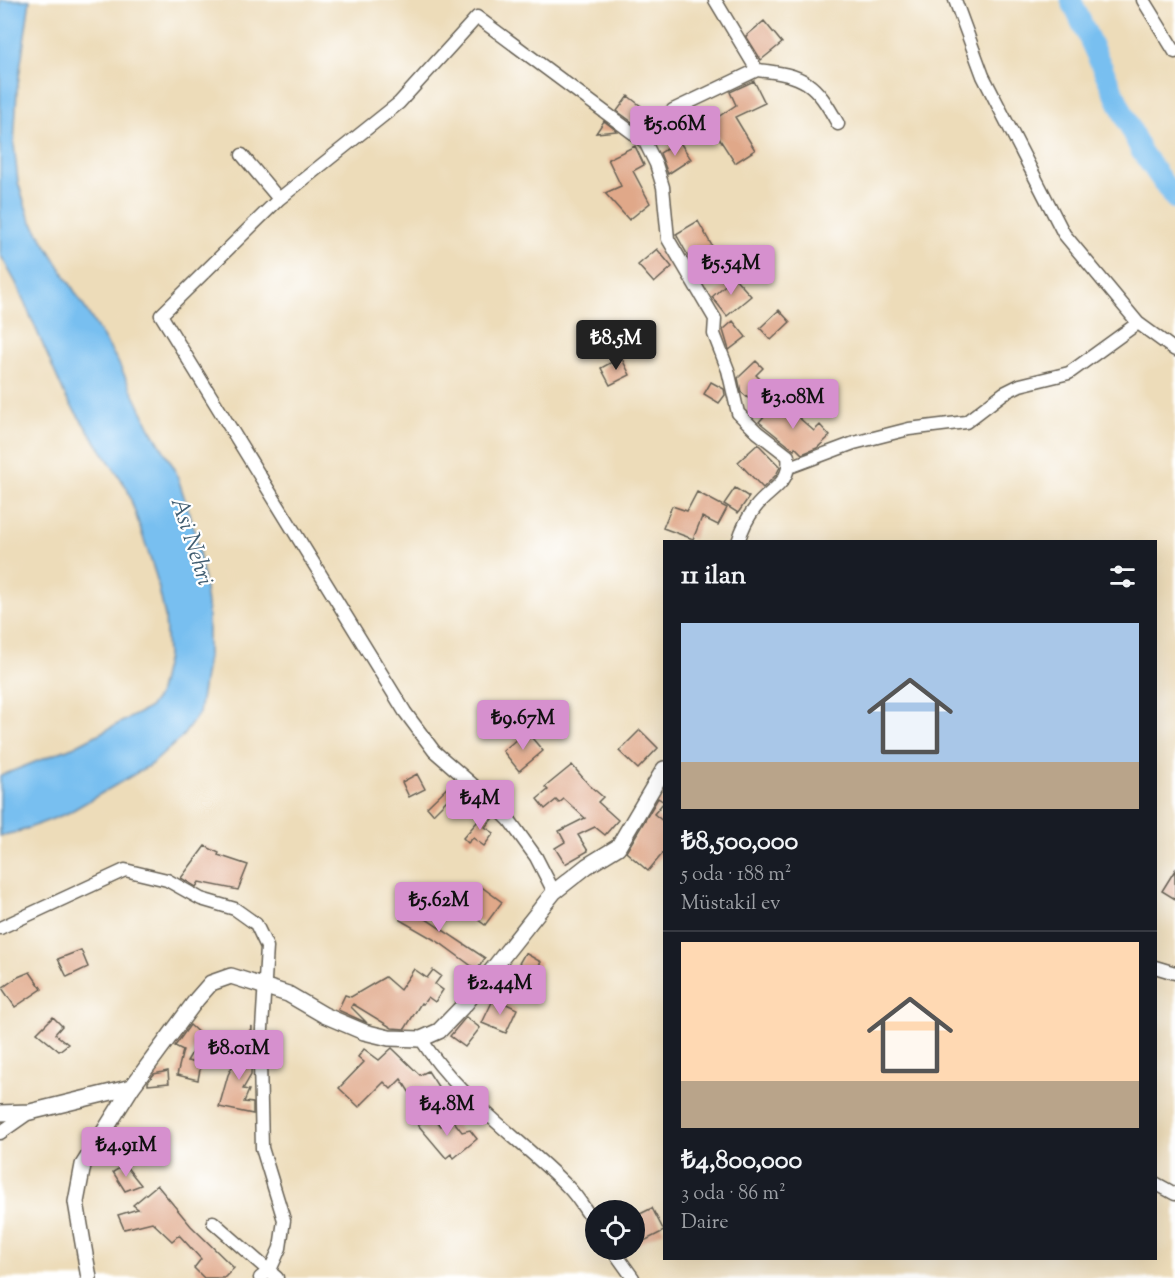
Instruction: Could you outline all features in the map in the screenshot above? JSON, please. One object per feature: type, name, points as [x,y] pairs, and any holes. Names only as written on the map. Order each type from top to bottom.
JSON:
[{"type":"street","points":[[715,0],[757,70]]},
{"type":"street","points":[[955,0],[983,76],[1064,234],[1138,322],[1175,350]]},
{"type":"street","points":[[1143,0],[1175,52]]},
{"type":"street","points":[[554,892],[536,857],[510,821],[479,790],[434,751],[405,712],[161,315],[279,199],[399,103],[477,17],[645,142],[656,164],[663,187],[668,239],[715,319],[714,334],[728,370],[738,413],[757,432],[788,456],[790,467]]},
{"type":"street","points":[[645,142],[660,122],[673,110],[757,70],[785,74],[809,83],[824,98],[838,124]]},
{"type":"street","points":[[242,155],[279,199]]},
{"type":"street","points":[[739,540],[756,506],[779,486],[790,467],[854,443],[909,429],[966,422],[1004,393],[1020,385],[1069,373],[1138,322]]},
{"type":"street","points":[[89,1278],[76,1203],[83,1165],[132,1087],[196,999],[211,983],[231,976],[288,994],[324,1015],[364,1032],[389,1038],[421,1039],[439,1030],[466,1003],[554,892],[587,866],[618,847],[663,772]]},
{"type":"street","points":[[0,928],[125,870],[166,880],[201,899],[235,909],[256,924],[267,948],[260,1062],[262,1148],[284,1220],[280,1248],[269,1275],[213,1222]]},
{"type":"street","points":[[1157,968],[1175,973]]},
{"type":"street","points":[[421,1039],[431,1055],[479,1106],[570,1189],[585,1210]]},
{"type":"street","points":[[0,1113],[30,1112],[132,1087]]},
{"type":"street","points":[[0,1133],[30,1112]]},
{"type":"street","points":[[1157,1184],[1175,1194]]},
{"type":"street","points":[[620,1260],[633,1278]]},
{"type":"water","name":"Asi Nehri","points":[[0,0],[30,0],[17,91],[14,144],[18,182],[29,217],[117,360],[150,428],[175,469],[193,524],[202,567],[208,612],[208,656],[199,713],[182,737],[152,764],[68,813],[21,831],[0,836],[0,776],[75,746],[149,708],[158,696],[167,657],[165,616],[156,576],[127,488],[66,398],[16,283],[0,254]]},
{"type":"building","points":[[764,21],[782,43],[761,60],[746,36]]},
{"type":"building","points":[[754,81],[765,103],[735,117],[755,150],[735,163],[709,123],[736,105],[730,92]]},
{"type":"building","points":[[628,96],[650,113],[639,127],[617,111]]},
{"type":"building","points":[[604,121],[617,131],[596,133]]},
{"type":"building","points":[[679,141],[691,159],[668,174],[660,153]]},
{"type":"building","points":[[635,146],[644,165],[633,171],[650,203],[629,220],[605,193],[621,186],[608,159]]},
{"type":"building","points":[[698,221],[712,246],[704,250],[706,253],[691,261],[676,234]]},
{"type":"building","points":[[657,249],[672,267],[654,283],[638,265]]},
{"type":"building","points":[[734,277],[751,296],[727,316],[712,297]]},
{"type":"building","points":[[779,310],[790,322],[771,340],[760,328]]},
{"type":"building","points":[[733,321],[746,337],[729,350],[723,330]]},
{"type":"building","points":[[621,357],[630,375],[610,385],[601,368]]},
{"type":"building","points":[[756,361],[763,368],[756,375],[764,383],[748,398],[741,392],[738,378]]},
{"type":"building","points":[[711,382],[724,389],[725,395],[719,403],[704,394]]},
{"type":"building","points":[[777,402],[814,431],[820,425],[830,436],[817,448],[802,454],[795,447],[794,450],[759,422]]},
{"type":"building","points":[[758,444],[780,467],[776,475],[763,488],[738,462]]},
{"type":"building","points":[[735,488],[749,497],[738,513],[724,504]]},
{"type":"building","points":[[697,492],[727,508],[718,525],[702,517],[693,539],[663,528],[672,506],[687,511]]},
{"type":"building","points":[[640,730],[658,748],[638,769],[619,751]]},
{"type":"building","points":[[526,731],[543,751],[519,771],[503,751]]},
{"type":"building","points":[[572,765],[603,797],[598,802],[618,820],[605,835],[595,827],[578,835],[588,851],[565,864],[555,848],[565,842],[559,831],[585,818],[564,799],[559,803],[556,800],[545,809],[537,799],[548,790],[545,787]]},
{"type":"building","points":[[417,774],[425,789],[409,797],[402,782]]},
{"type":"building","points":[[455,780],[461,786],[433,814],[427,807]]},
{"type":"building","points":[[658,798],[663,803],[654,814],[663,821],[663,853],[648,871],[626,852]]},
{"type":"building","points":[[485,813],[492,819],[485,827],[494,833],[484,846],[473,838],[468,843],[463,838]]},
{"type":"building","points":[[205,846],[219,853],[218,855],[248,865],[238,890],[199,882],[196,887],[181,878]]},
{"type":"building","points":[[1175,870],[1175,899],[1162,891]]},
{"type":"building","points":[[479,885],[502,902],[485,925],[462,908]]},
{"type":"building","points":[[413,897],[429,906],[423,917],[485,958],[477,970],[440,943],[400,920]]},
{"type":"building","points":[[81,950],[88,967],[67,977],[58,959]]},
{"type":"building","points":[[525,953],[541,962],[530,981],[514,972]]},
{"type":"building","points":[[414,969],[427,978],[433,970],[441,976],[435,984],[443,990],[435,1002],[428,997],[423,1004],[421,1003],[405,1029],[392,1028],[353,1004],[351,1007],[367,1023],[338,1010],[345,995],[351,997],[385,977],[400,990]]},
{"type":"building","points":[[30,972],[42,989],[15,1007],[2,988]]},
{"type":"building","points":[[494,998],[517,1009],[506,1033],[482,1023]]},
{"type":"building","points":[[53,1017],[62,1026],[55,1034],[68,1044],[59,1051],[37,1033]]},
{"type":"building","points":[[466,1017],[480,1028],[465,1047],[450,1036]]},
{"type":"building","points":[[190,1025],[202,1036],[187,1061],[201,1064],[198,1080],[177,1075],[183,1050],[175,1046]]},
{"type":"building","points":[[252,1026],[251,1075],[243,1089],[249,1090],[244,1102],[253,1103],[253,1114],[219,1107],[228,1075]]},
{"type":"building","points":[[392,1048],[420,1075],[428,1071],[441,1091],[418,1106],[401,1079],[391,1089],[384,1082],[359,1107],[339,1088],[364,1062],[358,1057],[364,1049],[379,1060]]},
{"type":"building","points":[[168,1071],[169,1083],[148,1085],[154,1074]]},
{"type":"building","points":[[432,1115],[441,1126],[452,1119],[462,1132],[470,1130],[477,1139],[454,1158],[451,1154],[446,1158],[418,1125]]},
{"type":"building","points":[[125,1165],[141,1185],[125,1191],[113,1172]]},
{"type":"building","points":[[157,1185],[191,1226],[234,1268],[224,1278],[204,1278],[194,1268],[201,1259],[179,1235],[172,1241],[152,1222],[124,1229],[118,1215],[138,1209],[133,1205]]},
{"type":"building","points":[[652,1208],[663,1232],[645,1240],[645,1212]]},
{"type":"waterway","points":[[1071,0],[1141,151],[1175,199]]}]
